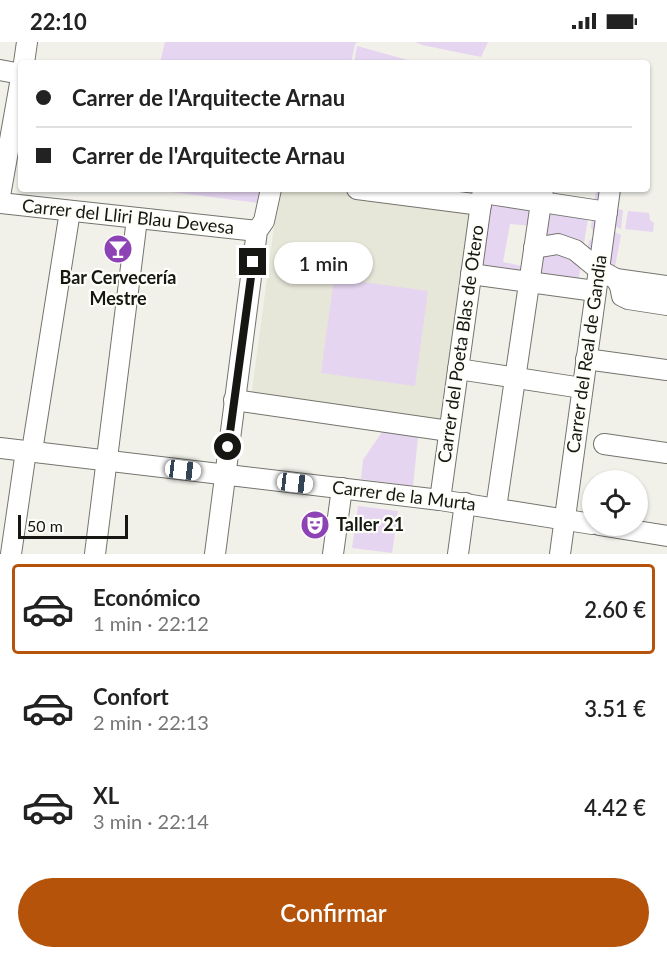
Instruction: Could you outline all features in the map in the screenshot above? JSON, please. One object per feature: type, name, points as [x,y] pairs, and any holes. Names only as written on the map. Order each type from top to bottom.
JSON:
[{"type":"street","points":[[24,60],[27,42]]},
{"type":"street","points":[[0,70],[18,75]]},
{"type":"street","points":[[0,196],[3,166],[18,91]]},
{"type":"street","points":[[215,554],[257,231],[264,221],[270,192]]},
{"type":"street","points":[[411,192],[482,196],[542,196],[607,212]]},
{"type":"street","name":"Carrer del Real de Gandia","points":[[560,554],[610,192]]},
{"type":"street","name":"Carrer del Poeta Blas de Otero","points":[[440,500],[482,196]]},
{"type":"street","points":[[496,508],[542,196]]},
{"type":"street","name":"Carrer del Lliri Blau Devesa","points":[[0,203],[257,231]]},
{"type":"street","points":[[10,554],[70,211]]},
{"type":"street","points":[[95,554],[137,219]]},
{"type":"street","points":[[534,248],[558,244],[575,250],[598,269],[616,279],[667,286]]},
{"type":"street","points":[[471,274],[595,291]]},
{"type":"street","points":[[616,279],[622,296],[667,305]]},
{"type":"street","points":[[586,360],[667,370]]},
{"type":"street","points":[[458,369],[582,388]]},
{"type":"street","points":[[234,400],[449,431]]},
{"type":"street","points":[[604,444],[667,453]]},
{"type":"street","name":"Carrer de la Murta","points":[[0,447],[465,503],[582,522]]},
{"type":"street","points":[[335,554],[342,488]]},
{"type":"street","points":[[458,554],[465,503]]},
{"type":"street","points":[[648,533],[667,536]]},
{"type":"shaded area","points":[[165,42],[357,42],[352,60],[161,60]]},
{"type":"shaded area","points":[[415,42],[488,42],[481,57]]},
{"type":"shaded area","points":[[357,46],[408,60],[355,60]]},
{"type":"shaded area","points":[[171,192],[263,192],[262,199],[257,203]]},
{"type":"shaded area","points":[[279,192],[359,192],[470,207],[440,423],[251,398]]},
{"type":"shaded area","points":[[596,192],[605,192],[617,209],[623,210],[621,229],[612,225],[593,208]]},
{"type":"shaded area","points":[[492,199],[536,205],[533,226],[510,224],[503,262],[522,266],[520,277],[481,271]]},
{"type":"shaded area","points":[[548,207],[589,212],[583,249],[544,236]]},
{"type":"shaded area","points":[[628,211],[649,213],[650,220],[654,223],[653,232],[625,229]]},
{"type":"shaded area","points":[[593,213],[611,230],[621,235],[614,272],[587,252],[589,241],[595,236],[591,227]]},
{"type":"shaded area","points":[[553,250],[581,264],[578,283],[533,279],[542,254]]},
{"type":"shaded area","points":[[334,278],[428,291],[415,386],[321,373]]},
{"type":"shaded area","points":[[382,432],[418,437],[413,486],[361,479],[363,460]]},
{"type":"shaded area","points":[[358,506],[398,511],[392,553],[352,548]]},
{"type":"place","name":"Bar Cervecería Mestre","points":[[118,249]]},
{"type":"place","name":"Taller 21","points":[[315,525]]},
{"type":"route","points":[[228,447],[253,262]]}]
